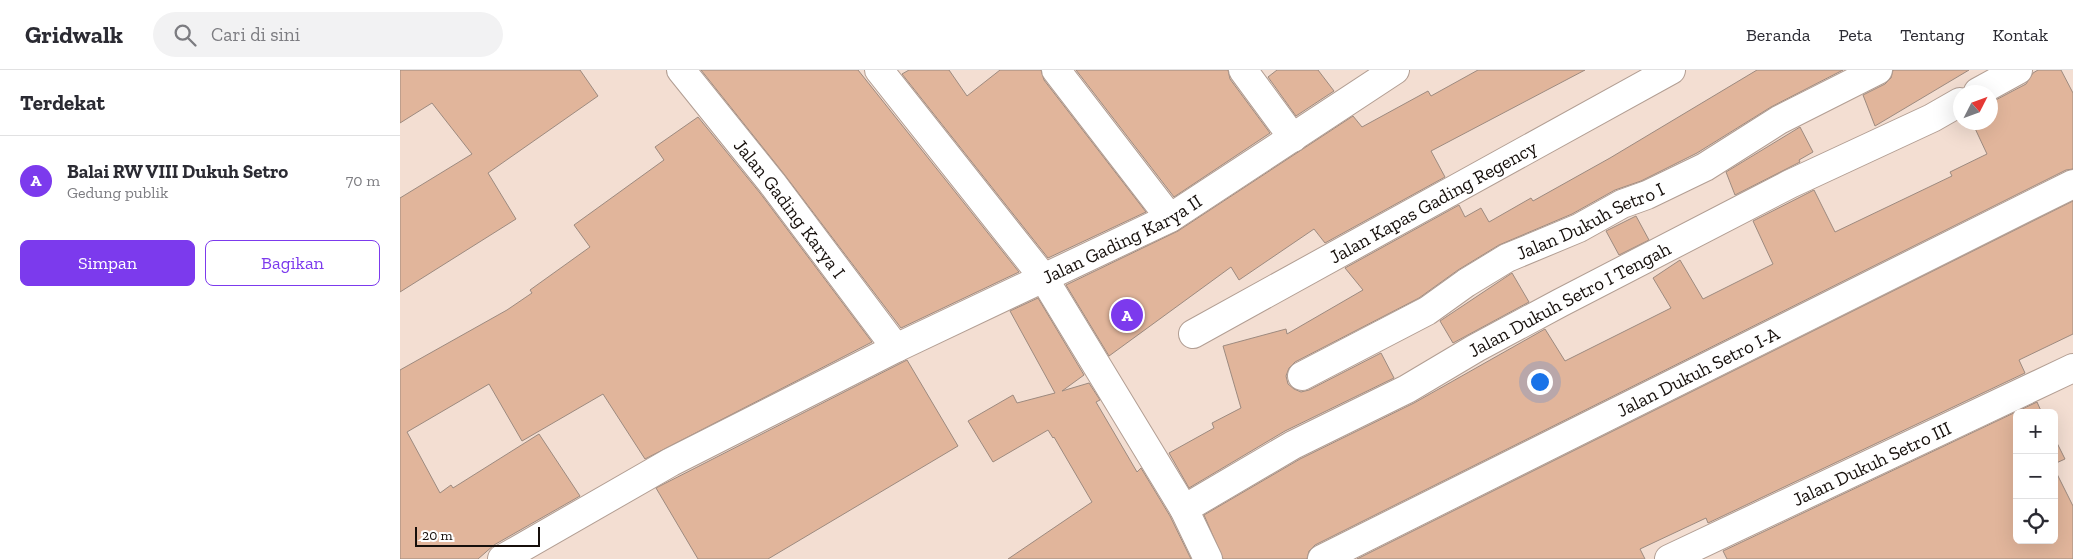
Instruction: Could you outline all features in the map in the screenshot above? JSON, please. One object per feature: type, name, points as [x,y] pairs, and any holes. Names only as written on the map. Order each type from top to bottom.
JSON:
[{"type":"street","name":"Jalan Gading Karya I","points":[[682,70],[772,183],[896,348]]},
{"type":"street","name":"Jalan Gading Karya II","points":[[879,70],[1042,277],[1170,218],[1395,70]]},
{"type":"street","points":[[1056,70],[1170,218]]},
{"type":"street","points":[[1243,70],[1293,138]]},
{"type":"street","name":"Jalan Kapas Gading Regency","points":[[1193,334],[1671,70]]},
{"type":"street","name":"Jalan Dukuh Setro I","points":[[1302,376],[1427,311],[1466,283],[1507,258],[1579,228],[1622,204],[1647,195],[1705,167],[1779,120],[1878,70]]},
{"type":"street","points":[[1991,85],[2018,70]]},
{"type":"street","name":"Jalan Dukuh Setro I Tengah","points":[[1184,510],[1293,445],[1407,389],[1476,348],[1560,303],[1790,184],[1932,118],[1953,106]]},
{"type":"street","name":"Jalan Dukuh Setro I-A","points":[[1322,559],[2073,184]]},
{"type":"street","points":[[502,559],[670,462],[1042,277],[1184,510],[1208,559]]},
{"type":"street","name":"Jalan Dukuh Setro III","points":[[1669,559],[2073,368]]},
{"type":"building","points":[[400,70],[580,70],[598,96],[488,173],[516,219],[400,292],[400,198],[472,154],[432,103],[400,123]]},
{"type":"building","points":[[701,70],[858,70],[1019,272],[901,328],[784,174]]},
{"type":"building","points":[[909,70],[949,70],[967,96],[1000,70],[1041,70],[1044,80],[1146,212],[1048,258],[902,74]]},
{"type":"building","points":[[1076,70],[1228,70],[1230,79],[1270,133],[1174,197]]},
{"type":"building","points":[[1277,70],[1318,70],[1334,91],[1296,116],[1268,77]]},
{"type":"building","points":[[1478,70],[1585,70],[1431,151],[1445,177],[1325,243],[1314,229],[1239,280],[1231,267],[1109,356],[1066,285],[1178,231],[1353,116],[1362,127],[1428,91],[1431,96]]},
{"type":"building","points":[[1757,70],[1843,70],[1771,107],[1697,153],[1641,181],[1615,190],[1572,214],[1499,245],[1458,270],[1419,298],[1295,362],[1289,368],[1286,376],[1288,384],[1301,392],[1309,390],[1381,353],[1394,378],[1285,431],[1189,488],[1169,453],[1214,428],[1212,423],[1241,408],[1223,346],[1286,329],[1287,334],[1363,290],[1345,268],[1459,205],[1465,217],[1481,208],[1489,222],[1531,198],[1533,201],[1610,158]]},
{"type":"building","points":[[1893,70],[1969,70],[1875,126],[1863,95],[1885,84],[1891,78]]},
{"type":"building","points":[[2038,70],[2061,70],[2073,93],[2073,169],[2066,170],[1315,545],[1309,551],[1307,559],[1223,559],[1204,515],[1300,459],[1414,403],[1545,329],[1565,361],[1671,308],[1653,278],[1680,260],[1703,299],[1773,264],[1753,221],[1814,190],[1835,232],[1952,176],[1950,172],[1987,154],[1976,130],[1998,130],[1998,99],[2026,84],[2033,73]]},
{"type":"building","points":[[698,117],[760,193],[872,342],[645,459],[603,394],[522,441],[489,384],[407,432],[440,493],[451,485],[453,488],[539,434],[580,496],[494,545],[478,559],[400,559],[400,370],[507,310],[532,293],[530,290],[590,247],[574,225],[664,160],[655,147]]},
{"type":"building","points":[[1800,127],[1813,152],[1799,160],[1800,162],[1735,195],[1726,172]]},
{"type":"building","points":[[2073,201],[2073,334],[2019,360],[2025,373],[1708,523],[1706,518],[1640,549],[1645,559],[1357,559]]},
{"type":"building","points":[[1636,216],[1649,240],[1619,255],[1606,231]]},
{"type":"building","points":[[1512,273],[1529,302],[1453,343],[1440,321]]},
{"type":"building","points":[[1038,298],[1084,375],[1062,391],[1089,383],[1100,400],[1096,402],[1137,472],[1141,468],[1170,516],[1191,559],[1008,559],[1092,502],[1048,430],[993,462],[968,421],[1013,395],[1017,403],[1055,393],[1010,311]]},
{"type":"building","points":[[907,360],[958,446],[768,559],[698,559],[656,488]]},
{"type":"building","points":[[2037,402],[2040,409],[2022,409]]},
{"type":"building","points":[[2013,413],[2013,544],[2058,544],[2058,476],[2073,506],[2073,559],[1727,559],[1723,551]]},
{"type":"building","points":[[2058,445],[2065,459],[2058,462]]},
{"type":"place","name":"Balai RW VIII Dukuh Setro","points":[[1127,315]]}]
